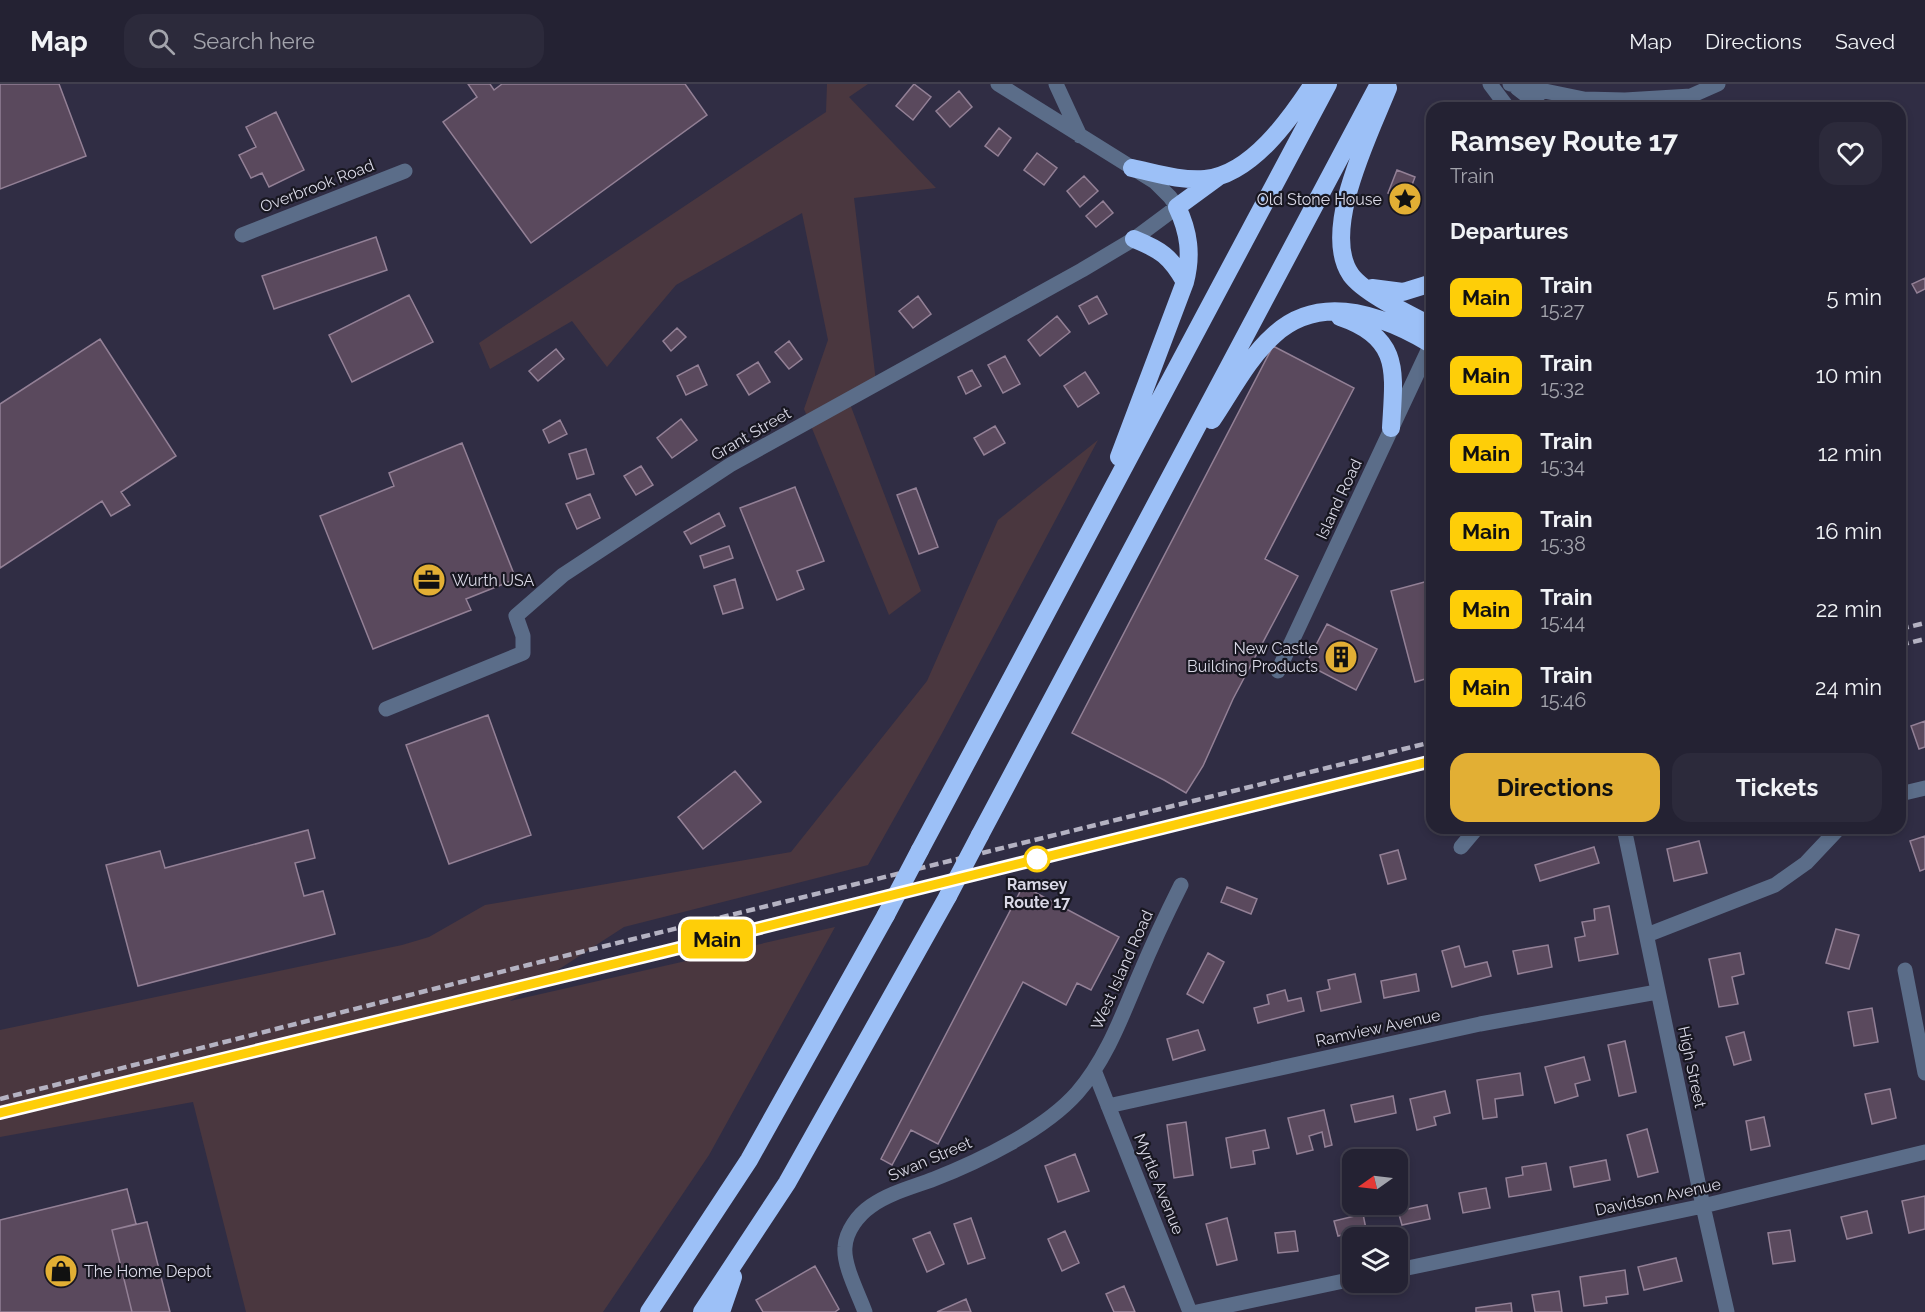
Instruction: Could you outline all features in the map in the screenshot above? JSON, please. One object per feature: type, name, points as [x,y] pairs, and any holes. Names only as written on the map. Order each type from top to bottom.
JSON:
[{"type":"highway","points":[[1084,545],[1185,282],[1190,260],[1188,238],[1177,207],[1263,148],[1290,118],[1314,84]]},
{"type":"highway","points":[[648,1312],[749,1160],[886,915],[1328,84]]},
{"type":"highway","points":[[702,1312],[787,1183],[948,896],[1379,84]]},
{"type":"highway","points":[[1390,84],[1351,182],[1340,239],[1343,259],[1352,276],[1426,333]]},
{"type":"highway","points":[[1132,168],[1179,178],[1218,177]]},
{"type":"highway","points":[[1134,239],[1150,246],[1171,260],[1185,282]]},
{"type":"highway","points":[[1364,286],[1403,292],[1426,285]]},
{"type":"highway","points":[[1152,512],[1252,360],[1266,342],[1292,321],[1327,312],[1353,313],[1375,317],[1426,336]]},
{"type":"highway","points":[[1327,312],[1367,329],[1387,351],[1391,359],[1393,374],[1391,428]]},
{"type":"highway","points":[[721,1312],[741,1253]]},
{"type":"street","points":[[998,84],[1155,182],[1177,207]]},
{"type":"street","points":[[1056,84],[1080,136]]},
{"type":"street","points":[[1490,84],[1504,102]]},
{"type":"street","points":[[1510,84],[1562,96],[1590,99],[1625,100],[1691,96]]},
{"type":"street","points":[[1510,84],[1535,102]]},
{"type":"street","points":[[1678,102],[1718,84]]},
{"type":"street","name":"Overbrook Road","points":[[242,235],[405,171]]},
{"type":"street","name":"Grant Street","points":[[386,709],[523,653],[523,636],[516,616],[563,575],[730,465],[1072,276],[1134,239],[1177,207]]},
{"type":"street","name":"Island Road","points":[[1278,671],[1426,351]]},
{"type":"street","points":[[1906,793],[1925,788]]},
{"type":"street","points":[[1461,847],[1470,834]]},
{"type":"street","name":"High Street","points":[[1625,834],[1657,992],[1727,1312]]},
{"type":"street","points":[[1647,935],[1775,885],[1806,863],[1833,834]]},
{"type":"street","name":"West Island Road","points":[[1094,1070],[1118,1025],[1180,885]]},
{"type":"street","points":[[1905,970],[1925,1072]]},
{"type":"street","name":"Ramview Avenue","points":[[1108,1106],[1480,1024],[1657,992]]},
{"type":"street","name":"Myrtle Avenue","points":[[1094,1070],[1190,1312]]},
{"type":"street","name":"Swan Street","points":[[866,1312],[846,1263],[844,1248],[849,1231],[858,1217],[870,1206],[884,1198],[973,1162],[1035,1129],[1059,1111],[1078,1092],[1094,1070]]},
{"type":"street","name":"Davidson Avenue","points":[[1408,1268],[1703,1206],[1925,1152]]},
{"type":"street","points":[[1197,1312],[1342,1281]]},
{"type":"shaded area","points":[[827,84],[868,84],[849,97],[936,188],[854,198],[877,390],[850,404],[921,591],[889,615],[804,409],[828,340],[802,213],[676,285],[607,367],[572,321],[490,369],[479,343],[826,112]]},
{"type":"shaded area","points":[[1098,440],[941,735],[868,865],[624,927],[510,1001],[835,927],[709,1155],[603,1312],[246,1312],[193,1102],[0,1137],[0,1030],[402,945],[429,937],[485,905],[791,852],[927,681],[998,520]]},
{"type":"building","points":[[0,84],[59,84],[86,156],[0,189]]},
{"type":"building","points":[[468,84],[490,84],[494,90],[502,84],[685,84],[707,115],[531,243],[443,122],[477,97]]},
{"type":"building","points":[[914,84],[931,97],[913,120],[896,106]]},
{"type":"building","points":[[959,91],[972,107],[950,127],[936,111]]},
{"type":"building","points":[[276,112],[304,170],[269,187],[262,173],[251,178],[239,155],[256,147],[246,127]]},
{"type":"building","points":[[999,128],[1011,138],[998,156],[985,146]]},
{"type":"building","points":[[1037,153],[1057,168],[1044,185],[1024,170]]},
{"type":"building","points":[[1397,170],[1415,177],[1406,201],[1388,193]]},
{"type":"building","points":[[1084,176],[1098,191],[1080,207],[1067,191]]},
{"type":"building","points":[[1103,201],[1113,213],[1096,227],[1086,216]]},
{"type":"building","points":[[376,237],[387,270],[274,309],[262,276]]},
{"type":"building","points":[[1925,278],[1925,289],[1917,293],[1912,284]]},
{"type":"building","points":[[409,295],[433,342],[352,382],[329,335]]},
{"type":"building","points":[[918,296],[931,314],[913,328],[899,311]]},
{"type":"building","points":[[1097,296],[1107,314],[1089,324],[1079,306]]},
{"type":"building","points":[[1057,316],[1070,332],[1040,356],[1028,340]]},
{"type":"building","points":[[677,328],[686,337],[671,351],[663,341]]},
{"type":"building","points":[[100,339],[176,456],[121,492],[130,505],[111,516],[102,501],[0,568],[0,404]]},
{"type":"building","points":[[789,341],[802,359],[789,369],[775,352]]},
{"type":"building","points":[[1273,346],[1354,388],[1265,559],[1298,576],[1233,699],[1203,766],[1186,793],[1072,733]]},
{"type":"building","points":[[556,349],[564,359],[538,381],[529,371]]},
{"type":"building","points":[[1005,356],[1020,384],[1003,393],[988,365]]},
{"type":"building","points":[[758,362],[770,382],[749,395],[737,375]]},
{"type":"building","points":[[698,365],[707,385],[686,395],[677,376]]},
{"type":"building","points":[[972,370],[981,386],[966,394],[958,377]]},
{"type":"building","points":[[1085,372],[1099,393],[1078,407],[1064,386]]},
{"type":"building","points":[[681,419],[697,440],[672,458],[657,438]]},
{"type":"building","points":[[560,420],[567,434],[549,443],[543,430]]},
{"type":"building","points":[[995,426],[1005,443],[984,455],[974,438]]},
{"type":"building","points":[[462,443],[516,579],[466,599],[471,610],[373,649],[320,516],[394,486],[389,473]]},
{"type":"building","points":[[586,449],[594,474],[577,479],[569,454]]},
{"type":"building","points":[[641,466],[653,485],[636,495],[624,476]]},
{"type":"building","points":[[795,487],[824,561],[797,571],[804,589],[777,600],[740,508]]},
{"type":"building","points":[[916,488],[938,547],[919,554],[897,495]]},
{"type":"building","points":[[590,494],[600,518],[577,529],[566,504]]},
{"type":"building","points":[[719,513],[725,526],[691,544],[684,532]]},
{"type":"building","points":[[729,546],[733,558],[704,568],[700,556]]},
{"type":"building","points":[[735,579],[743,608],[723,614],[714,586]]},
{"type":"building","points":[[1426,582],[1426,679],[1415,682],[1391,591]]},
{"type":"building","name":"New Castle Building Products","points":[[1327,624],[1377,649],[1356,690],[1306,664]]},
{"type":"building","points":[[488,715],[531,835],[449,864],[406,745]]},
{"type":"building","points":[[1925,721],[1925,747],[1919,749],[1911,726]]},
{"type":"building","points":[[735,771],[761,802],[703,849],[678,817]]},
{"type":"building","points":[[308,830],[315,858],[295,863],[304,896],[323,891],[335,934],[138,986],[106,865],[160,851],[165,868]]},
{"type":"building","points":[[1925,836],[1925,869],[1920,871],[1910,841]]},
{"type":"building","points":[[1699,841],[1707,873],[1674,881],[1667,849]]},
{"type":"building","points":[[1594,847],[1599,863],[1540,881],[1535,865]]},
{"type":"building","points":[[1398,850],[1406,879],[1388,884],[1380,855]]},
{"type":"building","points":[[1023,886],[1119,937],[1091,990],[1077,983],[1066,1005],[1023,982],[938,1144],[911,1130],[892,1165],[881,1159]]},
{"type":"building","points":[[1227,887],[1257,899],[1251,914],[1221,902]]},
{"type":"building","points":[[1609,906],[1618,954],[1579,961],[1575,938],[1585,936],[1582,922],[1595,920],[1594,909]]},
{"type":"building","points":[[1836,929],[1859,935],[1849,969],[1826,963]]},
{"type":"building","points":[[1548,945],[1552,967],[1518,974],[1513,951]]},
{"type":"building","points":[[1459,946],[1465,967],[1487,962],[1491,976],[1452,987],[1442,951]]},
{"type":"building","points":[[1208,953],[1224,962],[1203,1003],[1187,994]]},
{"type":"building","points":[[1740,953],[1744,974],[1732,977],[1738,1004],[1719,1007],[1709,959]]},
{"type":"building","points":[[1355,974],[1361,1002],[1321,1011],[1317,992],[1330,989],[1328,980]]},
{"type":"building","points":[[1416,974],[1419,991],[1384,998],[1381,981]]},
{"type":"building","points":[[1285,990],[1288,1001],[1301,998],[1304,1011],[1258,1023],[1254,1008],[1269,1004],[1267,995]]},
{"type":"building","points":[[1872,1008],[1878,1042],[1854,1046],[1848,1012]]},
{"type":"building","points":[[1198,1030],[1205,1050],[1173,1060],[1167,1039]]},
{"type":"building","points":[[1744,1032],[1751,1060],[1734,1065],[1726,1037]]},
{"type":"building","points":[[1625,1041],[1636,1092],[1619,1096],[1608,1045]]},
{"type":"building","points":[[1584,1057],[1590,1080],[1575,1084],[1578,1096],[1555,1103],[1545,1067]]},
{"type":"building","points":[[1520,1073],[1523,1095],[1495,1099],[1497,1117],[1483,1119],[1477,1080]]},
{"type":"building","points":[[1890,1089],[1896,1118],[1872,1124],[1865,1094]]},
{"type":"building","points":[[1445,1091],[1450,1113],[1434,1117],[1436,1125],[1417,1130],[1410,1099]]},
{"type":"building","points":[[1393,1096],[1396,1113],[1355,1122],[1351,1105]]},
{"type":"building","points":[[1324,1110],[1332,1145],[1325,1147],[1322,1132],[1309,1136],[1313,1150],[1297,1154],[1288,1118]]},
{"type":"building","points":[[1764,1117],[1770,1146],[1751,1150],[1746,1121]]},
{"type":"building","points":[[1186,1122],[1193,1175],[1174,1178],[1167,1125]]},
{"type":"building","points":[[1647,1129],[1658,1172],[1638,1177],[1627,1135]]},
{"type":"building","points":[[1265,1130],[1269,1148],[1253,1151],[1255,1164],[1231,1168],[1226,1138]]},
{"type":"building","points":[[1075,1154],[1089,1191],[1058,1202],[1045,1166]]},
{"type":"building","points":[[1606,1160],[1610,1180],[1574,1187],[1570,1167]]},
{"type":"building","points":[[1546,1163],[1551,1190],[1509,1197],[1506,1178],[1523,1175],[1522,1167]]},
{"type":"building","points":[[1486,1188],[1490,1208],[1463,1213],[1459,1193]]},
{"type":"building","name":"The Home Depot","points":[[127,1189],[136,1224],[112,1230],[132,1312],[0,1312],[0,1220]]},
{"type":"building","points":[[1925,1196],[1925,1229],[1909,1233],[1902,1201]]},
{"type":"building","points":[[1427,1205],[1430,1219],[1402,1225],[1399,1215],[1408,1215],[1408,1209]]},
{"type":"building","points":[[1867,1211],[1872,1233],[1847,1239],[1841,1217]]},
{"type":"building","points":[[1363,1215],[1366,1227],[1342,1227],[1342,1235],[1338,1236],[1334,1221]]},
{"type":"building","points":[[971,1218],[985,1258],[968,1264],[954,1224]]},
{"type":"building","points":[[1227,1218],[1237,1260],[1217,1265],[1206,1224]]},
{"type":"building","points":[[147,1222],[170,1312],[132,1312],[112,1230]]},
{"type":"building","points":[[1790,1230],[1795,1261],[1773,1264],[1768,1233]]},
{"type":"building","points":[[1065,1231],[1079,1263],[1062,1271],[1048,1239]]},
{"type":"building","points":[[1295,1231],[1298,1251],[1278,1253],[1275,1233]]},
{"type":"building","points":[[930,1232],[944,1264],[927,1272],[913,1239]]},
{"type":"building","points":[[1676,1258],[1682,1281],[1644,1290],[1638,1267]]},
{"type":"building","points":[[815,1266],[839,1309],[835,1312],[763,1312],[756,1300]]},
{"type":"building","points":[[1625,1270],[1628,1294],[1606,1297],[1607,1303],[1584,1306],[1580,1277]]},
{"type":"building","points":[[1124,1286],[1135,1312],[1114,1312],[1106,1294]]},
{"type":"building","points":[[1559,1291],[1562,1312],[1535,1312],[1532,1295]]},
{"type":"building","points":[[966,1299],[971,1312],[937,1312]]},
{"type":"building","points":[[1511,1303],[1512,1312],[1476,1312],[1476,1308]]},
{"type":"railway","points":[[1906,628],[1925,623]]},
{"type":"railway","points":[[1906,644],[1925,639]]},
{"type":"railway","points":[[0,1099],[528,965],[1426,743]]},
{"type":"railway","points":[[0,1113],[663,952],[1426,762]]},
{"type":"train","name":"Main","points":[[0,1113],[663,952],[1426,762]]},
{"type":"place","name":"Old Stone House","points":[[1405,199]]},
{"type":"place","name":"Wurth USA","points":[[429,580]]},
{"type":"place","name":"New Castle Building Products","points":[[1341,657]]},
{"type":"place","name":"Ramsey Route 17","points":[[1037,859]]},
{"type":"place","name":"The Home Depot","points":[[61,1271]]}]
